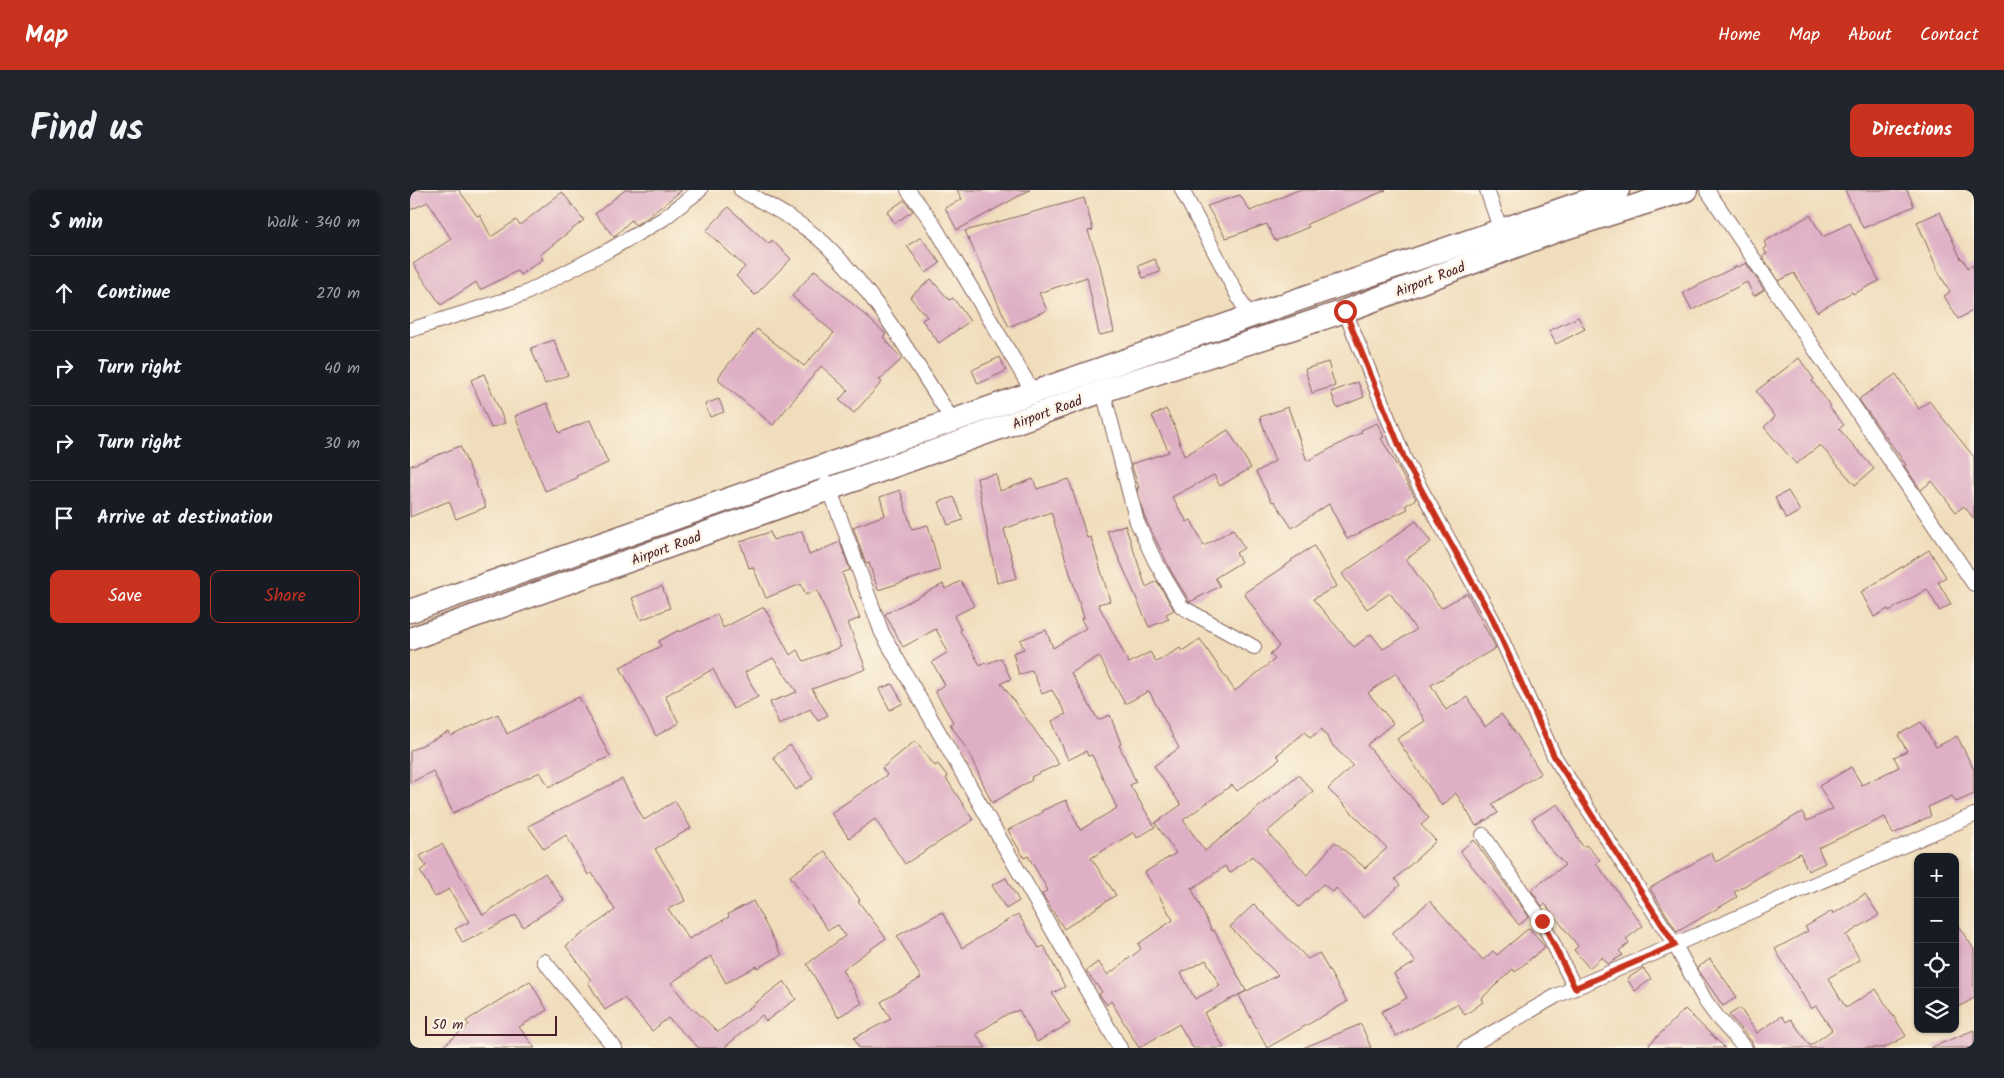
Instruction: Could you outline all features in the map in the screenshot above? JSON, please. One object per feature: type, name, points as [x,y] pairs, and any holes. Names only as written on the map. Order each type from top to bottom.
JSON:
[{"type":"highway","name":"Airport Road","points":[[410,611],[1033,392],[1618,190]]},
{"type":"highway","name":"Airport Road","points":[[410,639],[1103,392],[1345,311],[1556,231],[1686,190]]},
{"type":"street","points":[[410,330],[524,294],[609,250],[663,219],[700,190]]},
{"type":"street","points":[[741,190],[787,215],[816,238],[863,284],[953,420]]},
{"type":"street","points":[[908,190],[932,222],[1033,392]]},
{"type":"street","points":[[1182,190],[1249,317]]},
{"type":"street","points":[[1487,190],[1501,231]]},
{"type":"street","points":[[1707,190],[1974,584]]},
{"type":"street","points":[[1345,311],[1405,460],[1493,620],[1554,756],[1675,945],[1706,1002],[1745,1048]]},
{"type":"street","points":[[1103,392],[1137,522],[1155,561],[1182,607],[1254,647]]},
{"type":"street","points":[[821,467],[882,633],[1120,1048]]},
{"type":"street","points":[[1466,1048],[1556,996],[1974,815]]},
{"type":"street","points":[[1483,834],[1542,921],[1575,988]]},
{"type":"street","points":[[544,961],[615,1048]]},
{"type":"building","points":[[410,190],[459,190],[477,216],[480,215],[491,237],[516,220],[520,225],[562,192],[584,220],[540,255],[543,259],[520,275],[517,271],[480,290],[476,282],[441,305],[413,264],[451,239],[428,202],[410,210]]},
{"type":"building","points":[[625,190],[682,190],[647,218],[635,225],[631,220],[614,237],[595,214]]},
{"type":"building","points":[[957,190],[1030,190],[957,230],[945,208],[962,199]]},
{"type":"building","points":[[1298,190],[1386,190],[1307,224],[1309,227],[1275,241],[1267,224],[1226,238],[1207,206],[1240,195],[1250,211]]},
{"type":"building","points":[[1845,190],[1907,190],[1914,206],[1863,228]]},
{"type":"building","points":[[1084,198],[1093,230],[1088,231],[1100,266],[1114,332],[1099,335],[1087,277],[1039,293],[1047,310],[1009,327],[965,231]]},
{"type":"building","points":[[904,200],[913,211],[895,223],[887,212]]},
{"type":"building","points":[[728,207],[769,244],[772,240],[791,259],[755,295],[736,276],[745,267],[706,231]]},
{"type":"building","points":[[1940,212],[1961,259],[1963,259],[1968,268],[1974,265],[1974,310],[1958,319],[1944,296],[1950,292],[1938,271],[1917,222]]},
{"type":"building","points":[[1810,215],[1823,237],[1850,223],[1879,281],[1853,294],[1852,292],[1817,312],[1794,273],[1779,281],[1762,256],[1767,254],[1764,249],[1767,247],[1764,242]]},
{"type":"building","points":[[921,237],[940,263],[926,273],[907,246]]},
{"type":"building","points":[[1155,259],[1160,272],[1143,278],[1138,266]]},
{"type":"building","points":[[1746,263],[1764,290],[1754,296],[1747,282],[1692,310],[1683,293]]},
{"type":"building","points":[[815,270],[886,334],[883,337],[902,359],[879,380],[882,382],[854,413],[839,400],[848,390],[821,366],[773,425],[719,381],[719,376],[757,329],[804,366],[834,333],[792,296]]},
{"type":"building","points":[[931,279],[949,300],[953,298],[970,321],[939,343],[922,320],[927,317],[910,297]]},
{"type":"building","points":[[1578,317],[1585,329],[1556,344],[1549,331]]},
{"type":"building","points":[[554,340],[568,375],[545,384],[531,348]]},
{"type":"building","points":[[1000,357],[1006,371],[978,384],[972,370]]},
{"type":"building","points":[[1799,358],[1814,379],[1812,381],[1831,406],[1829,407],[1844,425],[1839,429],[1874,469],[1855,485],[1820,445],[1796,464],[1764,427],[1775,417],[1756,391]]},
{"type":"building","points":[[1328,362],[1335,386],[1312,393],[1305,369]]},
{"type":"building","points":[[484,374],[505,423],[491,428],[471,380]]},
{"type":"building","points":[[1896,374],[1919,409],[1929,401],[1974,457],[1974,519],[1964,506],[1956,512],[1932,481],[1921,490],[1904,466],[1906,465],[1860,401],[1860,398]]},
{"type":"building","points":[[1358,382],[1364,397],[1337,408],[1331,392]]},
{"type":"building","points":[[719,399],[724,412],[710,417],[705,404]]},
{"type":"building","points":[[547,403],[559,433],[590,420],[608,463],[545,491],[515,416]]},
{"type":"building","points":[[1288,407],[1307,461],[1377,423],[1384,437],[1381,438],[1416,499],[1405,506],[1408,509],[1347,539],[1329,504],[1292,528],[1274,501],[1272,502],[1256,472],[1275,461],[1260,417]]},
{"type":"building","points":[[1166,409],[1173,423],[1184,456],[1228,430],[1251,468],[1220,486],[1214,475],[1172,497],[1187,522],[1191,520],[1204,546],[1233,529],[1244,548],[1236,553],[1241,562],[1215,578],[1220,586],[1190,602],[1172,573],[1144,516],[1137,488],[1139,488],[1131,464],[1169,452],[1152,416]]},
{"type":"building","points":[[460,446],[486,507],[456,519],[449,501],[410,517],[410,466]]},
{"type":"building","points":[[996,474],[1000,491],[1033,479],[1037,489],[1069,479],[1087,538],[1091,537],[1110,601],[1098,604],[1129,663],[1150,652],[1156,662],[1180,648],[1182,651],[1200,639],[1235,691],[1275,659],[1270,654],[1279,646],[1244,593],[1314,546],[1337,586],[1313,599],[1354,647],[1371,634],[1383,649],[1416,630],[1390,593],[1367,609],[1342,574],[1416,521],[1431,542],[1406,559],[1441,608],[1467,593],[1496,648],[1431,685],[1446,710],[1467,697],[1485,727],[1501,714],[1541,773],[1492,804],[1498,813],[1476,826],[1456,793],[1442,806],[1397,739],[1425,721],[1396,673],[1368,693],[1393,723],[1367,745],[1429,818],[1421,825],[1436,841],[1395,879],[1400,885],[1364,918],[1336,888],[1333,892],[1323,884],[1299,907],[1252,856],[1230,873],[1225,866],[1193,888],[1191,887],[1212,931],[1214,930],[1246,991],[1204,1013],[1224,1048],[1193,1048],[1179,1024],[1139,1048],[1111,1001],[1107,1005],[1099,994],[1102,992],[1086,971],[1098,962],[1108,975],[1141,949],[1138,944],[1173,920],[1145,872],[1176,853],[1155,823],[1181,805],[1154,766],[1179,748],[1149,691],[1125,704],[1099,656],[1071,673],[1098,720],[1110,715],[1121,744],[1119,745],[1136,782],[1130,785],[1155,827],[1137,838],[1134,832],[1091,858],[1116,895],[1064,929],[1042,894],[1048,890],[1028,856],[1024,858],[1008,830],[1042,813],[1041,811],[1066,800],[1080,830],[1117,808],[1092,755],[1088,756],[1086,751],[1068,760],[1052,721],[1066,714],[1052,690],[1042,694],[1032,670],[1019,675],[1013,653],[1024,649],[1020,640],[1046,630],[1053,648],[1086,628],[1081,619],[1084,618],[1051,512],[1004,529],[1017,578],[997,583],[977,478]],"holes":[[[1322,729],[1333,746],[1353,765],[1328,789],[1387,848],[1365,868],[1335,842],[1307,875],[1267,832],[1313,791],[1298,775],[1205,851],[1183,820],[1232,785],[1237,791],[1280,759],[1277,755],[1305,732],[1310,738]],[[1206,960],[1220,986],[1195,999],[1181,973]]]},
{"type":"building","points":[[900,490],[912,529],[928,525],[940,570],[878,590],[869,563],[866,564],[853,527],[885,515],[880,497]]},
{"type":"building","points":[[1788,491],[1800,511],[1786,519],[1775,498]]},
{"type":"building","points":[[954,497],[963,520],[948,525],[939,502]]},
{"type":"building","points":[[1125,525],[1146,587],[1157,581],[1174,610],[1166,614],[1169,619],[1149,627],[1107,531]]},
{"type":"building","points":[[802,531],[809,555],[840,542],[850,570],[842,573],[860,618],[848,623],[866,669],[812,689],[828,715],[818,721],[810,709],[779,725],[770,702],[797,692],[773,658],[745,672],[758,697],[733,709],[713,669],[665,696],[679,723],[656,736],[620,667],[661,646],[659,641],[679,630],[680,632],[717,614],[723,628],[764,607],[790,655],[797,650],[804,661],[841,647],[817,590],[806,595],[801,584],[766,598],[753,567],[749,568],[740,542],[770,532],[773,540]]},
{"type":"building","points":[[1929,550],[1946,577],[1938,582],[1951,604],[1940,611],[1927,589],[1889,611],[1888,609],[1874,617],[1861,592]]},
{"type":"building","points":[[961,581],[974,606],[954,616],[960,631],[980,665],[1001,658],[1011,679],[1001,683],[1059,764],[1031,777],[1032,780],[992,803],[968,751],[950,724],[953,722],[935,691],[945,685],[932,662],[948,652],[936,629],[903,647],[885,614],[943,584],[945,589]]},
{"type":"building","points":[[662,586],[670,608],[641,620],[632,598]]},
{"type":"building","points":[[892,684],[903,703],[890,710],[879,689]]},
{"type":"building","points":[[579,697],[610,756],[549,787],[540,772],[453,813],[433,771],[410,783],[410,751],[449,732],[451,736],[498,714],[507,734]]},
{"type":"building","points":[[1921,722],[1936,747],[1957,736],[1974,770],[1974,794],[1956,802],[1952,796],[1928,807],[1931,816],[1893,834],[1885,817],[1818,848],[1825,863],[1808,871],[1800,853],[1734,892],[1737,897],[1677,932],[1650,888],[1711,853],[1716,862],[1802,812],[1807,821],[1833,809],[1819,786],[1851,767],[1862,785],[1899,767],[1894,757],[1907,751],[1898,735]]},
{"type":"building","points":[[915,741],[935,766],[938,764],[948,777],[946,778],[973,820],[905,864],[875,819],[849,838],[831,813],[887,775],[882,768]]},
{"type":"building","points":[[790,745],[813,778],[796,790],[773,757]]},
{"type":"building","points":[[622,779],[644,820],[675,801],[691,828],[655,849],[685,901],[668,909],[689,939],[729,917],[728,914],[753,901],[782,955],[757,968],[756,966],[726,983],[711,956],[671,983],[692,1010],[694,1009],[718,1032],[784,981],[796,999],[766,1021],[762,1015],[724,1048],[699,1048],[668,1018],[652,1031],[624,998],[605,1010],[588,982],[591,980],[566,946],[615,910],[592,873],[588,875],[566,835],[544,849],[528,826]]},
{"type":"building","points":[[1558,804],[1583,847],[1586,845],[1600,860],[1596,863],[1643,926],[1626,939],[1629,943],[1619,951],[1623,955],[1608,964],[1602,957],[1589,968],[1574,950],[1578,946],[1545,904],[1542,906],[1531,890],[1565,865],[1545,843],[1532,819]]},
{"type":"building","points":[[1474,840],[1529,917],[1519,925],[1460,851]]},
{"type":"building","points":[[442,844],[483,915],[545,873],[564,900],[523,927],[516,915],[463,943],[455,929],[469,922],[449,889],[435,897],[420,871],[426,866],[420,856]]},
{"type":"building","points":[[825,851],[860,900],[858,901],[886,938],[842,970],[862,1003],[838,1017],[807,964],[845,936],[838,925],[828,930],[790,876]]},
{"type":"building","points":[[1006,878],[1019,901],[1006,909],[992,885]]},
{"type":"building","points":[[1865,894],[1879,915],[1846,935],[1860,960],[1828,978],[1846,1008],[1876,989],[1906,1036],[1884,1048],[1754,1048],[1752,1042],[1729,1015],[1740,1008],[1757,1033],[1782,1016],[1786,1022],[1791,1019],[1810,1046],[1832,1030],[1816,1006],[1811,1009],[1775,949],[1808,931],[1805,927],[1832,911],[1833,914]]},
{"type":"building","points":[[1430,901],[1483,960],[1493,951],[1497,955],[1529,928],[1545,947],[1515,972],[1513,969],[1481,999],[1483,1002],[1465,1015],[1457,1004],[1396,1036],[1381,1012],[1407,998],[1394,974],[1416,962],[1392,933]]},
{"type":"building","points":[[1254,904],[1308,959],[1319,953],[1347,1002],[1267,1048],[1239,995],[1278,975],[1230,927]]},
{"type":"building","points":[[942,912],[962,948],[1018,914],[1039,948],[1044,946],[1065,987],[1052,993],[1070,1023],[1037,1042],[1019,1010],[1007,1014],[976,1034],[986,1048],[859,1048],[854,1038],[891,1019],[881,1002],[921,978],[897,936]]},
{"type":"building","points":[[1959,927],[1974,949],[1974,998],[1959,1007]]},
{"type":"building","points":[[1710,959],[1737,997],[1723,1006],[1697,968]]},
{"type":"building","points":[[1643,968],[1651,979],[1635,991],[1627,979]]},
{"type":"building","points":[[530,981],[547,1010],[519,1027],[535,1048],[441,1048],[469,1025],[466,1021]]},
{"type":"building","points":[[1685,1009],[1725,1048],[1646,1048]]},
{"type":"building","points":[[1361,1024],[1371,1048],[1303,1048]]},
{"type":"building","points":[[1974,1030],[1974,1048],[1930,1048]]},
{"type":"route","points":[[1345,311],[1405,460],[1493,620],[1554,756],[1675,945],[1575,988],[1542,921]]}]
